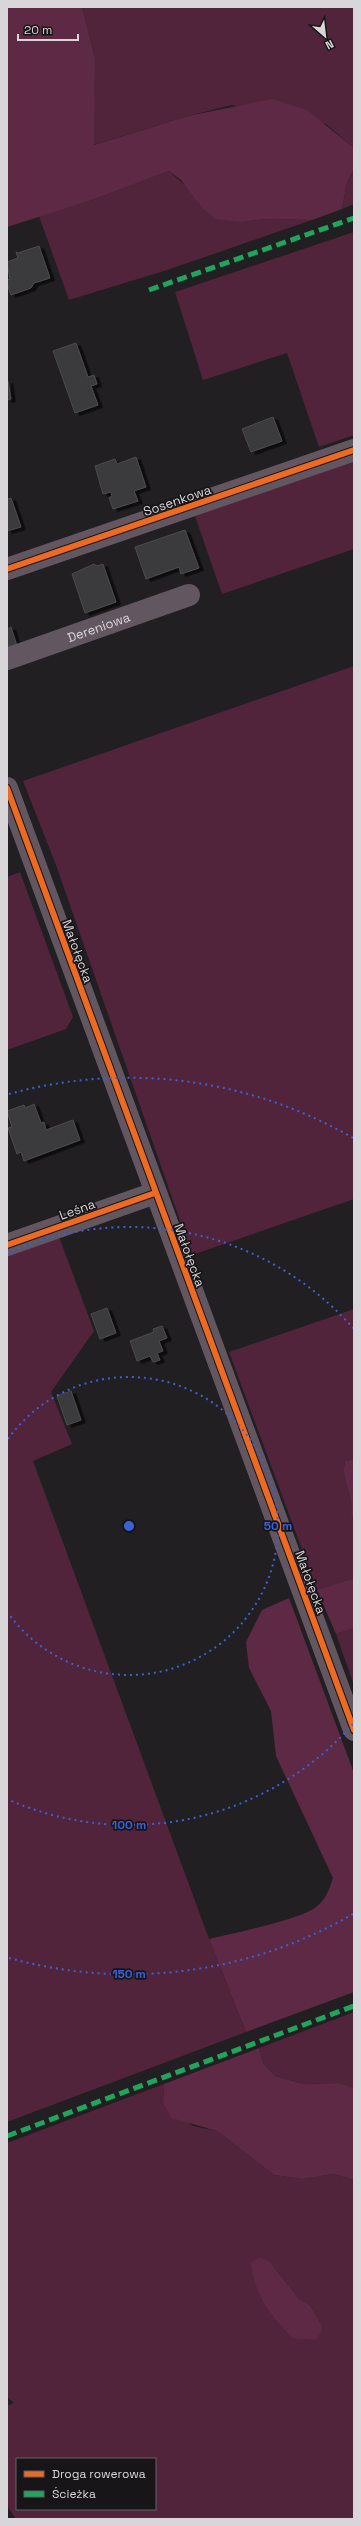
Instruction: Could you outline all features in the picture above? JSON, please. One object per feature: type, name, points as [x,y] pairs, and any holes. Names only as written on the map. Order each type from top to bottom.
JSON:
[{"type":"street","name":"Sosenkowa","points":[[7,569],[354,450]]},
{"type":"street","name":"Dereniowa","points":[[7,659],[189,595]]},
{"type":"street","name":"Małołęcka","points":[[7,788],[354,1730]]},
{"type":"street","name":"Leśna","points":[[7,1245],[155,1193]]},
{"type":"shaded area","points":[[7,7],[82,7],[95,58],[94,145],[188,116],[272,99],[307,110],[354,148],[354,169],[347,182],[342,209],[312,220],[267,219],[242,222],[216,219],[203,209],[181,180],[169,171],[92,200],[7,227]]},
{"type":"shaded area","points":[[82,7],[354,7],[354,148],[326,124],[232,105],[188,116],[93,145],[95,58]]},
{"type":"shaded area","points":[[354,169],[354,204],[342,209],[347,182]]},
{"type":"shaded area","points":[[169,171],[188,188],[242,222],[267,219],[312,220],[167,270],[69,300],[39,216],[92,200]]},
{"type":"shaded area","points":[[354,232],[354,435],[319,447],[287,353],[203,380],[175,292]]},
{"type":"shaded area","points":[[354,460],[354,549],[222,594],[195,516]]},
{"type":"shaded area","points":[[354,666],[354,1199],[192,1255],[56,865],[23,781]]},
{"type":"shaded area","points":[[20,872],[73,1017],[66,1029],[7,1050],[7,877]]},
{"type":"shaded area","points":[[58,1234],[94,1331],[51,1392],[72,1444],[33,1461],[209,1939],[246,2032],[7,2122],[7,1253]]},
{"type":"shaded area","points":[[354,1309],[354,1459],[345,1461],[344,1475],[351,1501],[351,1514],[354,1515],[354,1578],[317,1590],[229,1352]]},
{"type":"shaded area","points":[[354,1459],[354,1515],[351,1515],[351,1501],[344,1475],[344,1468],[345,1461]]},
{"type":"shaded area","points":[[354,1578],[354,1628],[336,1634],[317,1590]]},
{"type":"shaded area","points":[[289,1598],[354,1773],[354,1992],[246,2032],[209,1939],[266,1926],[308,1912],[316,1907],[325,1897],[333,1878],[276,1756],[271,1711],[249,1668],[246,1642],[262,1610]]},
{"type":"shaded area","points":[[354,1628],[354,1685],[336,1634]]},
{"type":"shaded area","points":[[354,2012],[354,2088],[339,2083],[303,2084],[275,2076],[263,2063],[259,2048]]},
{"type":"shaded area","points":[[259,2048],[263,2063],[275,2076],[303,2084],[339,2083],[354,2088],[354,2180],[333,2174],[303,2179],[274,2175],[217,2131],[172,2118],[163,2103],[164,2084]]},
{"type":"shaded area","points":[[164,2084],[163,2103],[193,2126],[217,2131],[274,2175],[303,2179],[333,2174],[354,2180],[354,2519],[16,2519],[7,2506],[7,2406],[14,2403],[7,2397],[7,2143]],"holes":[[[261,2257],[270,2262],[299,2299],[310,2305],[321,2324],[321,2331]]]},
{"type":"shaded area","points":[[261,2257],[270,2262],[299,2299],[310,2305],[321,2324],[321,2331],[317,2340],[292,2338],[270,2312],[259,2294],[251,2262]]},
{"type":"building","points":[[39,246],[50,278],[34,283],[31,288],[11,295],[7,284],[7,280],[10,279],[7,262],[18,258],[16,252],[18,253]]},
{"type":"building","points":[[76,343],[88,377],[94,375],[97,384],[91,386],[98,405],[75,413],[53,351]]},
{"type":"building","points":[[7,381],[11,399],[7,400]]},
{"type":"building","points":[[273,417],[282,441],[251,452],[242,429]]},
{"type":"building","points":[[136,457],[146,487],[134,491],[138,501],[113,509],[109,498],[112,496],[111,492],[103,494],[95,466],[115,459],[117,464]]},
{"type":"building","points":[[11,498],[21,527],[7,531],[7,499]]},
{"type":"building","points":[[185,530],[199,568],[181,574],[179,567],[146,579],[135,547]]},
{"type":"building","points":[[94,564],[97,566],[103,564],[116,602],[85,613],[72,574]]},
{"type":"building","points":[[11,627],[17,646],[7,649],[7,629]]},
{"type":"building","points":[[34,1104],[41,1123],[44,1122],[46,1130],[73,1120],[80,1140],[24,1161],[21,1152],[17,1154],[8,1128],[12,1127],[7,1111],[24,1105],[25,1108]]},
{"type":"building","points":[[107,1308],[116,1333],[100,1339],[91,1314]]},
{"type":"building","points":[[162,1326],[167,1338],[159,1341],[163,1351],[157,1353],[160,1360],[153,1362],[150,1356],[137,1361],[130,1341],[154,1332],[153,1329]]},
{"type":"building","points":[[71,1391],[81,1420],[67,1425],[57,1396]]},
{"type":"marked path","points":[[149,290],[354,218]]},
{"type":"marked path","points":[[7,2136],[354,2006]]},
{"type":"cycle path","points":[[7,569],[354,450]]},
{"type":"cycle path","points":[[7,788],[354,1730]]},
{"type":"cycle path","points":[[7,1245],[155,1193]]}]
